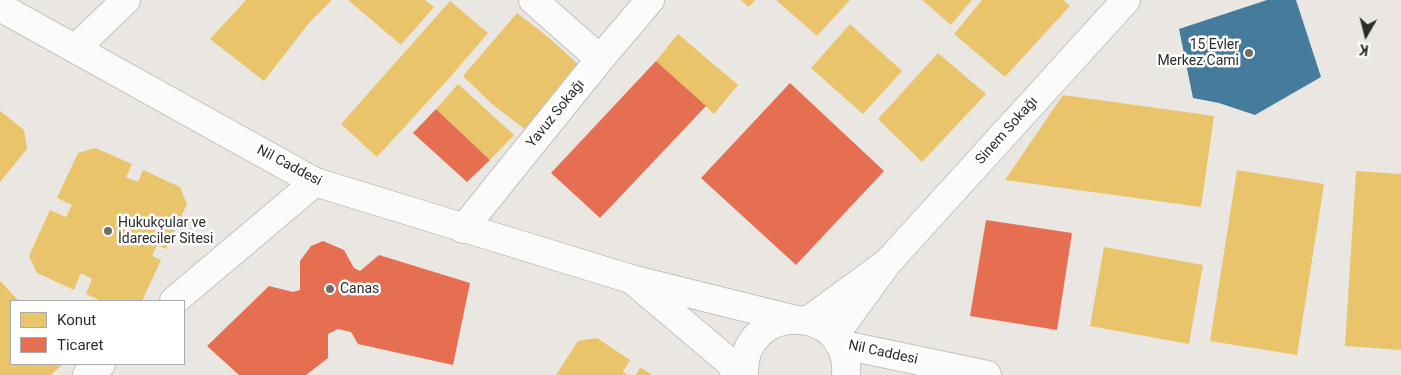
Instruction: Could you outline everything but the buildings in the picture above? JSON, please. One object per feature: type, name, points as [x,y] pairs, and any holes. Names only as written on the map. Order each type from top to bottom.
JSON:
[{"type":"street","points":[[76,48],[126,0]]},
{"type":"street","points":[[533,0],[600,59]]},
{"type":"street","name":"Yavuz Sokağı","points":[[463,229],[650,0]]},
{"type":"street","name":"Sinem Sokağı","points":[[836,340],[888,262],[1126,0]]},
{"type":"street","name":"Nil Caddesi","points":[[0,7],[315,182],[463,229],[631,279],[822,327],[836,340],[845,358],[846,375]]},
{"type":"street","points":[[175,300],[315,182]]},
{"type":"street","name":"Sinem Sokağı","points":[[800,320],[888,262]]},
{"type":"street","points":[[631,279],[727,360],[739,375]]},
{"type":"street","points":[[744,375],[744,364],[749,346],[760,333],[774,323],[800,320]]},
{"type":"street","name":"Nil Caddesi","points":[[836,340],[987,375]]},
{"type":"street","points":[[87,375],[99,365]]},
{"type":"place","name":"15 Evler Merkez Cami","points":[[1249,53]]},
{"type":"place","name":"Hukukçular ve İdareciler Sitesi","points":[[108,231]]},
{"type":"place","name":"Canas","points":[[330,289]]}]
